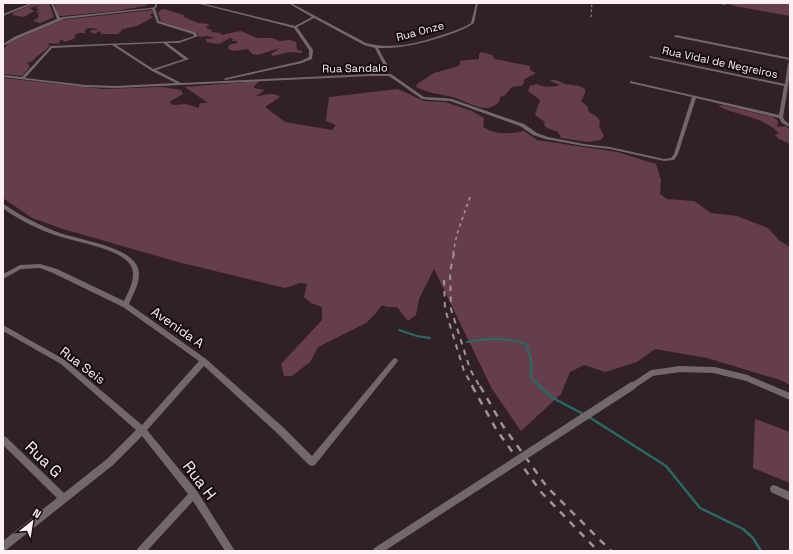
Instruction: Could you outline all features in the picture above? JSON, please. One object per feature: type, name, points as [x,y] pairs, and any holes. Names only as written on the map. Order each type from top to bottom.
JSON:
[{"type":"street","points":[[3,15],[34,3]]},
{"type":"street","points":[[52,3],[59,20]]},
{"type":"street","points":[[3,45],[15,38],[59,20],[153,8],[156,7],[156,3]]},
{"type":"street","points":[[197,3],[295,27],[311,50],[312,55],[308,59],[291,65],[207,83]]},
{"type":"street","name":"Rua Onze","points":[[289,3],[365,44],[376,47],[403,47],[466,27],[472,23],[477,3]]},
{"type":"street","points":[[717,3],[725,4]]},
{"type":"street","points":[[22,79],[51,47],[179,42],[196,36],[194,33],[158,22],[153,8]]},
{"type":"street","points":[[295,27],[314,17]]},
{"type":"street","points":[[676,36],[790,59]]},
{"type":"street","points":[[153,70],[187,59],[164,42]]},
{"type":"street","points":[[112,44],[153,70],[182,85]]},
{"type":"street","points":[[370,75],[384,69],[386,66],[376,47]]},
{"type":"street","name":"Rua Vidal de Negreiros","points":[[651,57],[786,85]]},
{"type":"street","points":[[790,63],[781,117],[783,122],[790,126]]},
{"type":"street","name":"Rua Sandalo","points":[[3,76],[102,87],[182,85],[390,75],[423,98],[441,98],[451,100],[522,125],[538,136],[610,148],[664,160],[672,159],[676,154],[694,97]]},
{"type":"street","points":[[631,82],[781,117]]},
{"type":"street","points":[[3,206],[25,220],[37,225],[60,234],[113,250],[126,257],[134,265],[136,275],[132,290],[125,305]]},
{"type":"street","name":"Avenida A","points":[[3,277],[20,267],[40,266],[55,271],[125,305],[204,361],[280,430],[312,462],[395,361]]},
{"type":"street","name":"Rua Seis","points":[[3,328],[63,362],[142,430]]},
{"type":"street","points":[[3,547],[110,462],[142,430],[204,361]]},
{"type":"street","points":[[377,551],[652,373],[680,369],[714,370],[747,378],[790,397]]},
{"type":"street","name":"Rua H","points":[[142,430],[194,494],[230,551]]},
{"type":"street","name":"Rua G","points":[[3,440],[64,499]]},
{"type":"street","points":[[774,489],[790,497]]},
{"type":"street","points":[[141,551],[194,494]]},
{"type":"shaded area","points":[[36,3],[49,3],[54,17],[40,23],[33,21],[39,17],[38,14],[41,12],[35,13],[39,10],[36,8],[40,5],[30,8],[34,11],[24,17],[12,15],[14,12]]},
{"type":"shaded area","points":[[54,3],[141,3],[149,5],[117,11],[61,16],[58,15]]},
{"type":"shaded area","points":[[726,3],[790,3],[790,16],[734,6]]},
{"type":"shaded area","points":[[164,9],[184,15],[184,17],[198,23],[209,24],[206,28],[212,30],[211,32],[221,33],[221,35],[241,31],[257,38],[272,38],[280,41],[290,40],[296,42],[297,50],[302,51],[302,53],[289,52],[273,56],[271,54],[280,48],[258,55],[252,54],[248,49],[234,51],[228,49],[229,45],[237,43],[237,41],[232,41],[233,39],[230,38],[219,44],[206,42],[207,40],[205,39],[216,38],[207,36],[199,37],[197,33],[161,21],[158,13],[160,10]]},
{"type":"shaded area","points":[[152,10],[153,13],[150,15],[153,17],[137,26],[123,29],[118,34],[101,34],[100,31],[94,34],[89,31],[99,29],[88,28],[84,31],[86,33],[78,33],[74,36],[76,38],[64,42],[62,39],[58,44],[49,43],[48,44],[50,46],[48,48],[33,61],[27,63],[29,68],[22,76],[3,74],[3,50],[9,42],[62,20]]},
{"type":"shaded area","points":[[481,52],[493,55],[494,59],[530,66],[530,70],[536,73],[523,80],[524,83],[521,86],[512,87],[504,96],[500,97],[499,102],[487,108],[476,106],[456,98],[416,87],[417,84],[434,73],[456,67],[461,64],[459,61],[479,59]]},
{"type":"shaded area","points":[[3,78],[103,89],[163,87],[181,90],[183,94],[169,102],[173,105],[186,104],[199,108],[201,103],[208,103],[185,87],[260,81],[254,86],[254,88],[265,90],[256,96],[274,94],[280,97],[265,107],[285,122],[332,130],[336,125],[326,121],[329,97],[398,89],[424,101],[445,102],[472,111],[484,118],[483,127],[498,133],[524,131],[537,140],[617,152],[656,164],[661,180],[660,194],[667,199],[694,201],[711,213],[737,216],[768,228],[780,241],[790,247],[790,385],[780,380],[707,358],[655,349],[637,362],[605,372],[584,365],[570,372],[561,394],[521,431],[492,389],[434,269],[419,299],[416,315],[408,321],[397,307],[387,307],[382,305],[366,323],[318,347],[310,362],[292,376],[284,376],[281,364],[322,320],[322,307],[311,303],[304,297],[307,284],[300,283],[285,288],[178,262],[63,229],[32,218],[3,198]]},
{"type":"shaded area","points":[[552,80],[585,89],[585,93],[581,101],[587,106],[589,112],[596,116],[600,121],[599,126],[604,136],[601,140],[587,142],[561,138],[558,132],[547,128],[544,125],[545,122],[535,115],[540,100],[528,91],[530,86],[537,84],[548,87],[560,85],[550,81]]},
{"type":"shaded area","points":[[722,105],[773,117],[778,121],[777,127],[786,126],[790,130],[790,144],[779,139],[775,135],[779,133],[772,127],[757,119],[726,110],[718,106]]},
{"type":"shaded area","points":[[755,419],[790,432],[790,483],[753,468]]},
{"type":"waterway","points":[[399,330],[417,336],[430,338]]},
{"type":"waterway","points":[[467,342],[496,339],[511,340],[526,344],[531,359],[531,378],[541,387]]},
{"type":"waterway","points":[[539,386],[553,398],[585,415]]},
{"type":"waterway","points":[[589,417],[666,466],[700,508],[743,529],[753,538],[761,551]]},
{"type":"railway","points":[[591,17],[592,3]]},
{"type":"railway","points":[[453,254],[457,234],[470,197]]},
{"type":"railway","points":[[454,253],[450,272],[451,309],[470,369],[480,387]]},
{"type":"railway","points":[[444,280],[445,309],[464,371],[473,387]]},
{"type":"railway","points":[[472,386],[496,429],[541,492],[598,551]]},
{"type":"railway","points":[[480,386],[503,426],[547,487],[611,551]]}]
